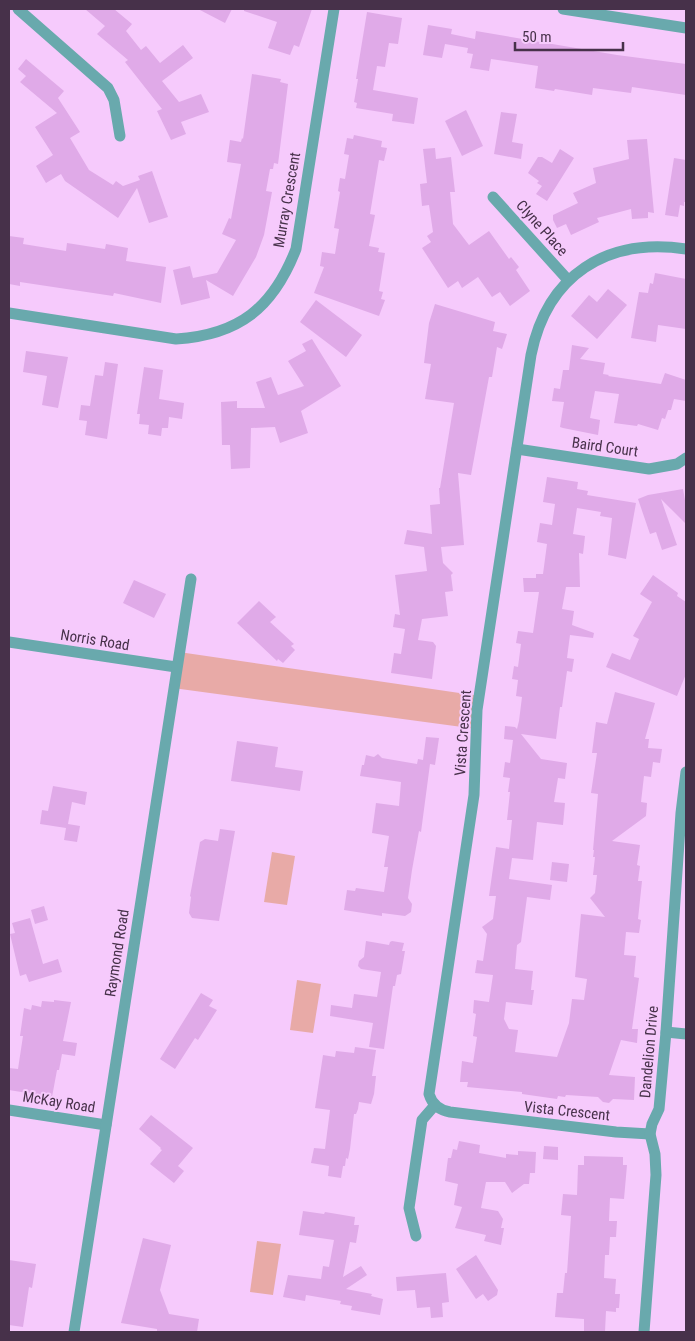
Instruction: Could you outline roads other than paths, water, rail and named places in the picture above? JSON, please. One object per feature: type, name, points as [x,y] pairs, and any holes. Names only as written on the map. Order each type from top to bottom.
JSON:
[{"type":"street","points":[[18,9],[108,88],[115,106],[120,136]]},
{"type":"street","name":"Murray Crescent","points":[[9,313],[176,339],[199,337],[218,332],[248,318],[262,306],[276,291],[296,249],[334,9]]},
{"type":"street","points":[[563,9],[686,28]]},
{"type":"street","name":"Clyne Place","points":[[493,196],[568,280]]},
{"type":"street","name":"Vista Crescent","points":[[650,1134],[608,1131],[442,1111],[430,1100],[429,1087],[474,794],[477,710],[531,355],[537,330],[555,296],[568,280],[600,258],[620,250],[648,246],[686,249]]},
{"type":"street","name":"Baird Court","points":[[517,449],[649,469],[677,464],[686,458]]},
{"type":"street","name":"Raymond Road","points":[[74,1332],[191,579]]},
{"type":"street","name":"Norris Road","points":[[9,642],[176,667]]},
{"type":"street","name":"Dandelion Drive","points":[[650,1134],[652,1124],[659,1109],[681,813],[686,772]]},
{"type":"street","points":[[666,1032],[686,1034]]},
{"type":"street","points":[[416,1236],[409,1208],[422,1120],[435,1105]]},
{"type":"street","name":"McKay Road","points":[[9,1110],[106,1124]]},
{"type":"street","points":[[644,1332],[656,1175],[655,1154],[650,1134]]}]
